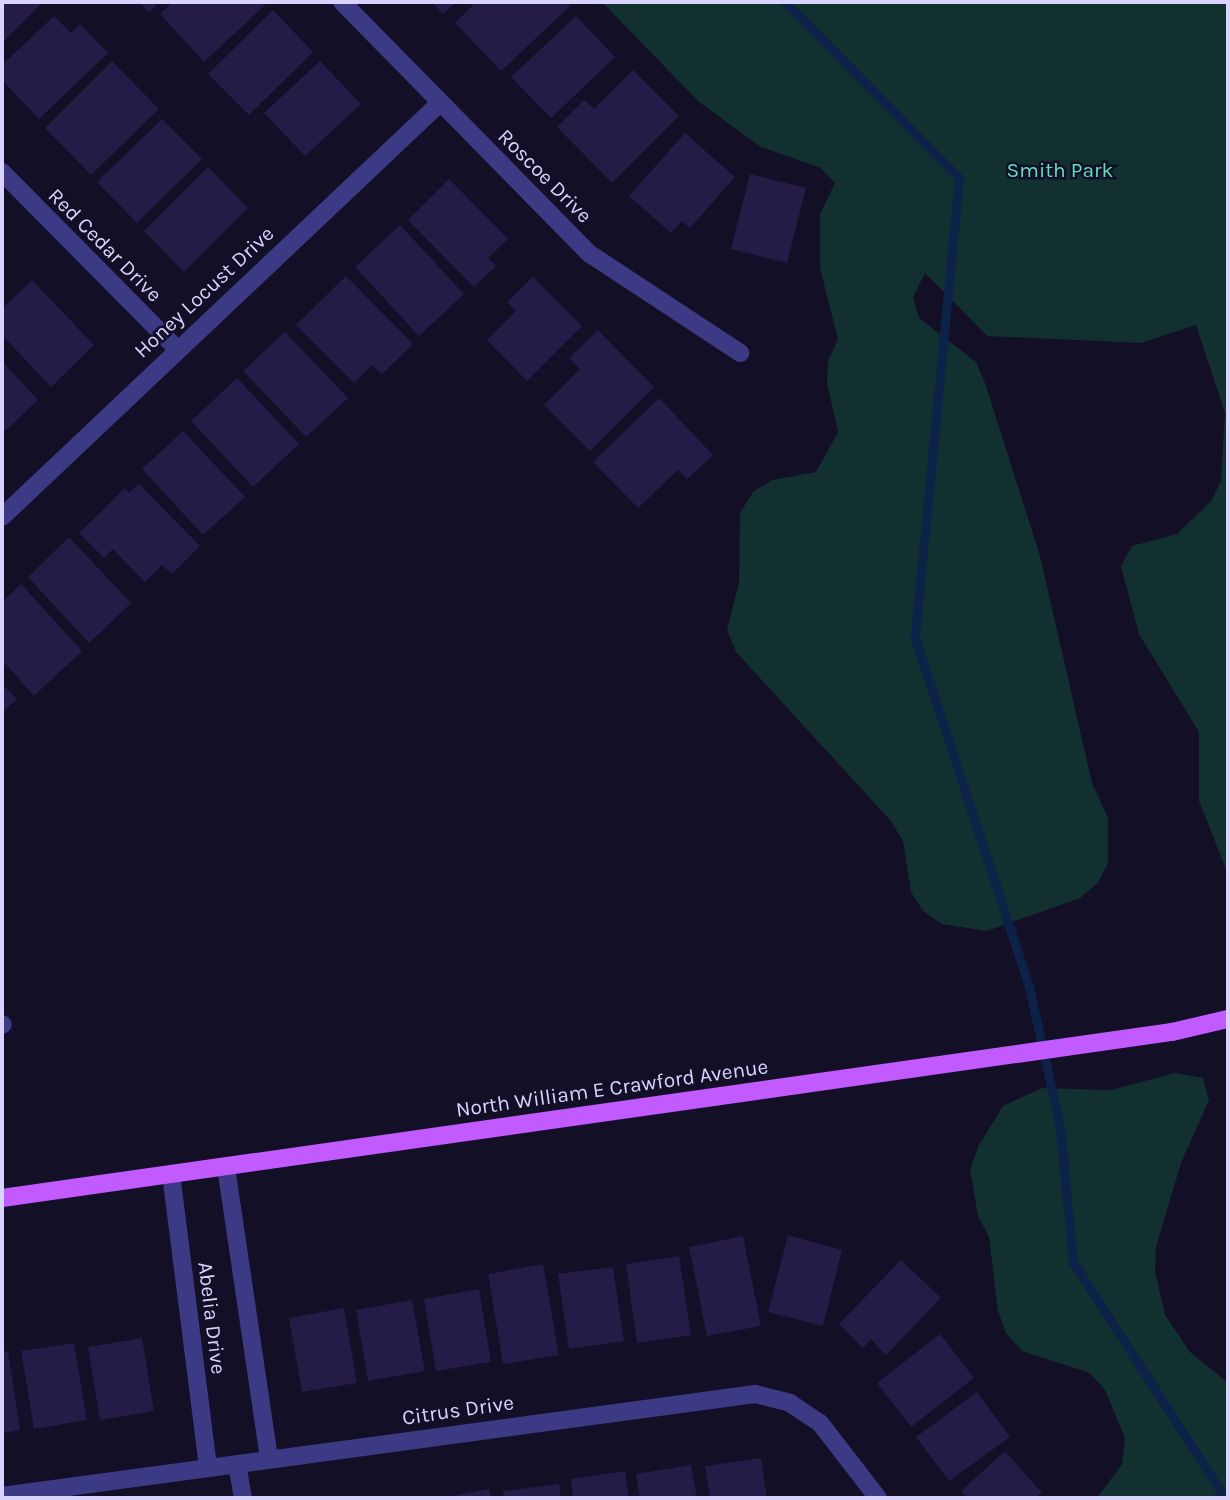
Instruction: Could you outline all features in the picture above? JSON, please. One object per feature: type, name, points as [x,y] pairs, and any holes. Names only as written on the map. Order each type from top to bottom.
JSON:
[{"type":"main road","name":"North William E Crawford Avenue","points":[[2,1198],[1070,1046],[1228,1019]]},
{"type":"street","name":"Roscoe Drive","points":[[341,2],[590,254],[740,353]]},
{"type":"street","name":"Honey Locust Drive","points":[[2,517],[440,103]]},
{"type":"street","name":"Red Cedar Drive","points":[[2,172],[177,349]]},
{"type":"street","name":"Abelia Drive","points":[[226,1167],[269,1460]]},
{"type":"street","name":"Abelia Drive","points":[[171,1174],[208,1468]]},
{"type":"street","name":"Citrus Drive","points":[[2,1496],[755,1394],[790,1403],[820,1423],[878,1498]]},
{"type":"street","points":[[237,1464],[243,1498]]},
{"type":"green space","name":"Smith Park","points":[[602,2],[1228,2],[1228,874],[1199,801],[1199,732],[1139,634],[1121,566],[1132,546],[1177,534],[1211,501],[1221,481],[1225,413],[1196,325],[1141,343],[987,336],[925,273],[913,297],[919,318],[976,362],[985,383],[1040,556],[1092,783],[1108,818],[1108,863],[1098,883],[1080,898],[987,931],[942,924],[923,911],[911,892],[903,841],[891,821],[736,652],[727,630],[739,583],[740,513],[753,492],[772,480],[816,472],[838,432],[827,383],[828,361],[838,339],[820,268],[820,214],[835,183],[821,168],[761,147],[699,102]]},
{"type":"green space","points":[[1175,1073],[1203,1078],[1209,1100],[1181,1163],[1156,1247],[1155,1271],[1165,1315],[1190,1352],[1228,1383],[1228,1498],[1097,1498],[1122,1464],[1125,1438],[1105,1390],[1090,1373],[1022,1351],[1006,1333],[998,1311],[989,1237],[978,1216],[970,1169],[979,1145],[1003,1106],[1042,1088],[1111,1090]]},
{"type":"building","points":[[2,2],[43,2],[2,43]]},
{"type":"building","points":[[139,2],[159,2],[149,12]]},
{"type":"building","points":[[173,2],[262,2],[265,5],[204,62],[160,14]]},
{"type":"building","points":[[432,2],[456,2],[443,14]]},
{"type":"building","points":[[476,2],[566,2],[570,6],[501,71],[455,23]]},
{"type":"building","points":[[273,10],[313,52],[249,115],[208,74]]},
{"type":"building","points":[[54,16],[71,33],[80,24],[108,53],[39,119],[2,80],[2,65]]},
{"type":"building","points":[[576,16],[615,57],[551,118],[511,77]]},
{"type":"building","points":[[112,61],[159,109],[91,175],[45,128]]},
{"type":"building","points":[[320,61],[361,104],[305,156],[264,113]]},
{"type":"building","points":[[633,70],[679,116],[612,183],[557,127],[584,100],[594,109]]},
{"type":"building","points":[[162,119],[202,159],[137,223],[97,182]]},
{"type":"building","points":[[685,133],[735,177],[690,228],[682,221],[671,233],[629,196]]},
{"type":"building","points":[[208,167],[248,208],[184,272],[144,231]]},
{"type":"building","points":[[750,174],[806,188],[787,263],[731,249]]},
{"type":"building","points":[[449,179],[508,239],[488,258],[496,266],[474,287],[408,220]]},
{"type":"building","points":[[400,225],[464,294],[419,336],[355,267]]},
{"type":"building","points":[[346,276],[413,344],[382,374],[372,365],[354,383],[296,325]]},
{"type":"building","points":[[533,277],[582,326],[527,381],[487,340],[516,311],[507,302]]},
{"type":"building","points":[[32,280],[94,345],[51,387],[2,335],[2,309]]},
{"type":"building","points":[[598,330],[654,387],[590,451],[544,405],[580,369],[569,358]]},
{"type":"building","points":[[285,332],[348,398],[306,437],[243,371]]},
{"type":"building","points":[[2,361],[38,400],[2,434]]},
{"type":"building","points":[[237,378],[299,444],[253,487],[191,421]]},
{"type":"building","points":[[659,398],[713,455],[687,479],[678,470],[638,508],[593,462]]},
{"type":"building","points":[[183,431],[245,497],[203,535],[142,469]]},
{"type":"building","points":[[139,484],[200,546],[172,574],[162,565],[145,582],[113,549],[104,558],[79,533],[125,488],[129,493]]},
{"type":"building","points":[[69,537],[131,603],[89,643],[28,577]]},
{"type":"building","points":[[21,584],[82,651],[34,696],[2,660],[2,602]]},
{"type":"building","points":[[2,684],[17,699],[2,713]]},
{"type":"building","points":[[788,1235],[842,1250],[823,1326],[768,1312]]},
{"type":"building","points":[[743,1236],[761,1326],[707,1336],[689,1247]]},
{"type":"building","points":[[679,1256],[691,1335],[637,1343],[626,1264]]},
{"type":"building","points":[[901,1260],[941,1298],[886,1355],[871,1339],[863,1348],[839,1324]]},
{"type":"building","points":[[543,1264],[559,1355],[503,1364],[488,1274]]},
{"type":"building","points":[[613,1267],[624,1341],[569,1349],[558,1274]]},
{"type":"building","points":[[479,1289],[491,1362],[436,1371],[424,1299]]},
{"type":"building","points":[[412,1300],[425,1371],[368,1381],[356,1310]]},
{"type":"building","points":[[344,1308],[357,1383],[302,1392],[289,1318]]},
{"type":"building","points":[[940,1334],[974,1378],[911,1427],[877,1383]]},
{"type":"building","points":[[142,1338],[154,1411],[100,1420],[88,1347]]},
{"type":"building","points":[[74,1343],[87,1420],[34,1429],[21,1351]]},
{"type":"building","points":[[8,1351],[20,1430],[2,1433],[2,1352]]},
{"type":"building","points":[[977,1392],[1010,1437],[949,1481],[916,1437]]},
{"type":"building","points":[[1005,1451],[1042,1493],[1036,1498],[967,1498],[961,1491]]},
{"type":"building","points":[[761,1458],[767,1498],[710,1498],[705,1466]]},
{"type":"building","points":[[691,1465],[697,1498],[640,1498],[636,1474]]},
{"type":"building","points":[[625,1471],[629,1498],[573,1498],[571,1479]]},
{"type":"building","points":[[559,1484],[561,1498],[504,1498],[503,1491]]},
{"type":"building","points":[[489,1489],[491,1498],[446,1498],[446,1497]]},
{"type":"waterway","points":[[785,2],[959,178],[915,638],[1029,987],[1060,1127],[1073,1262],[1225,1498]]}]
